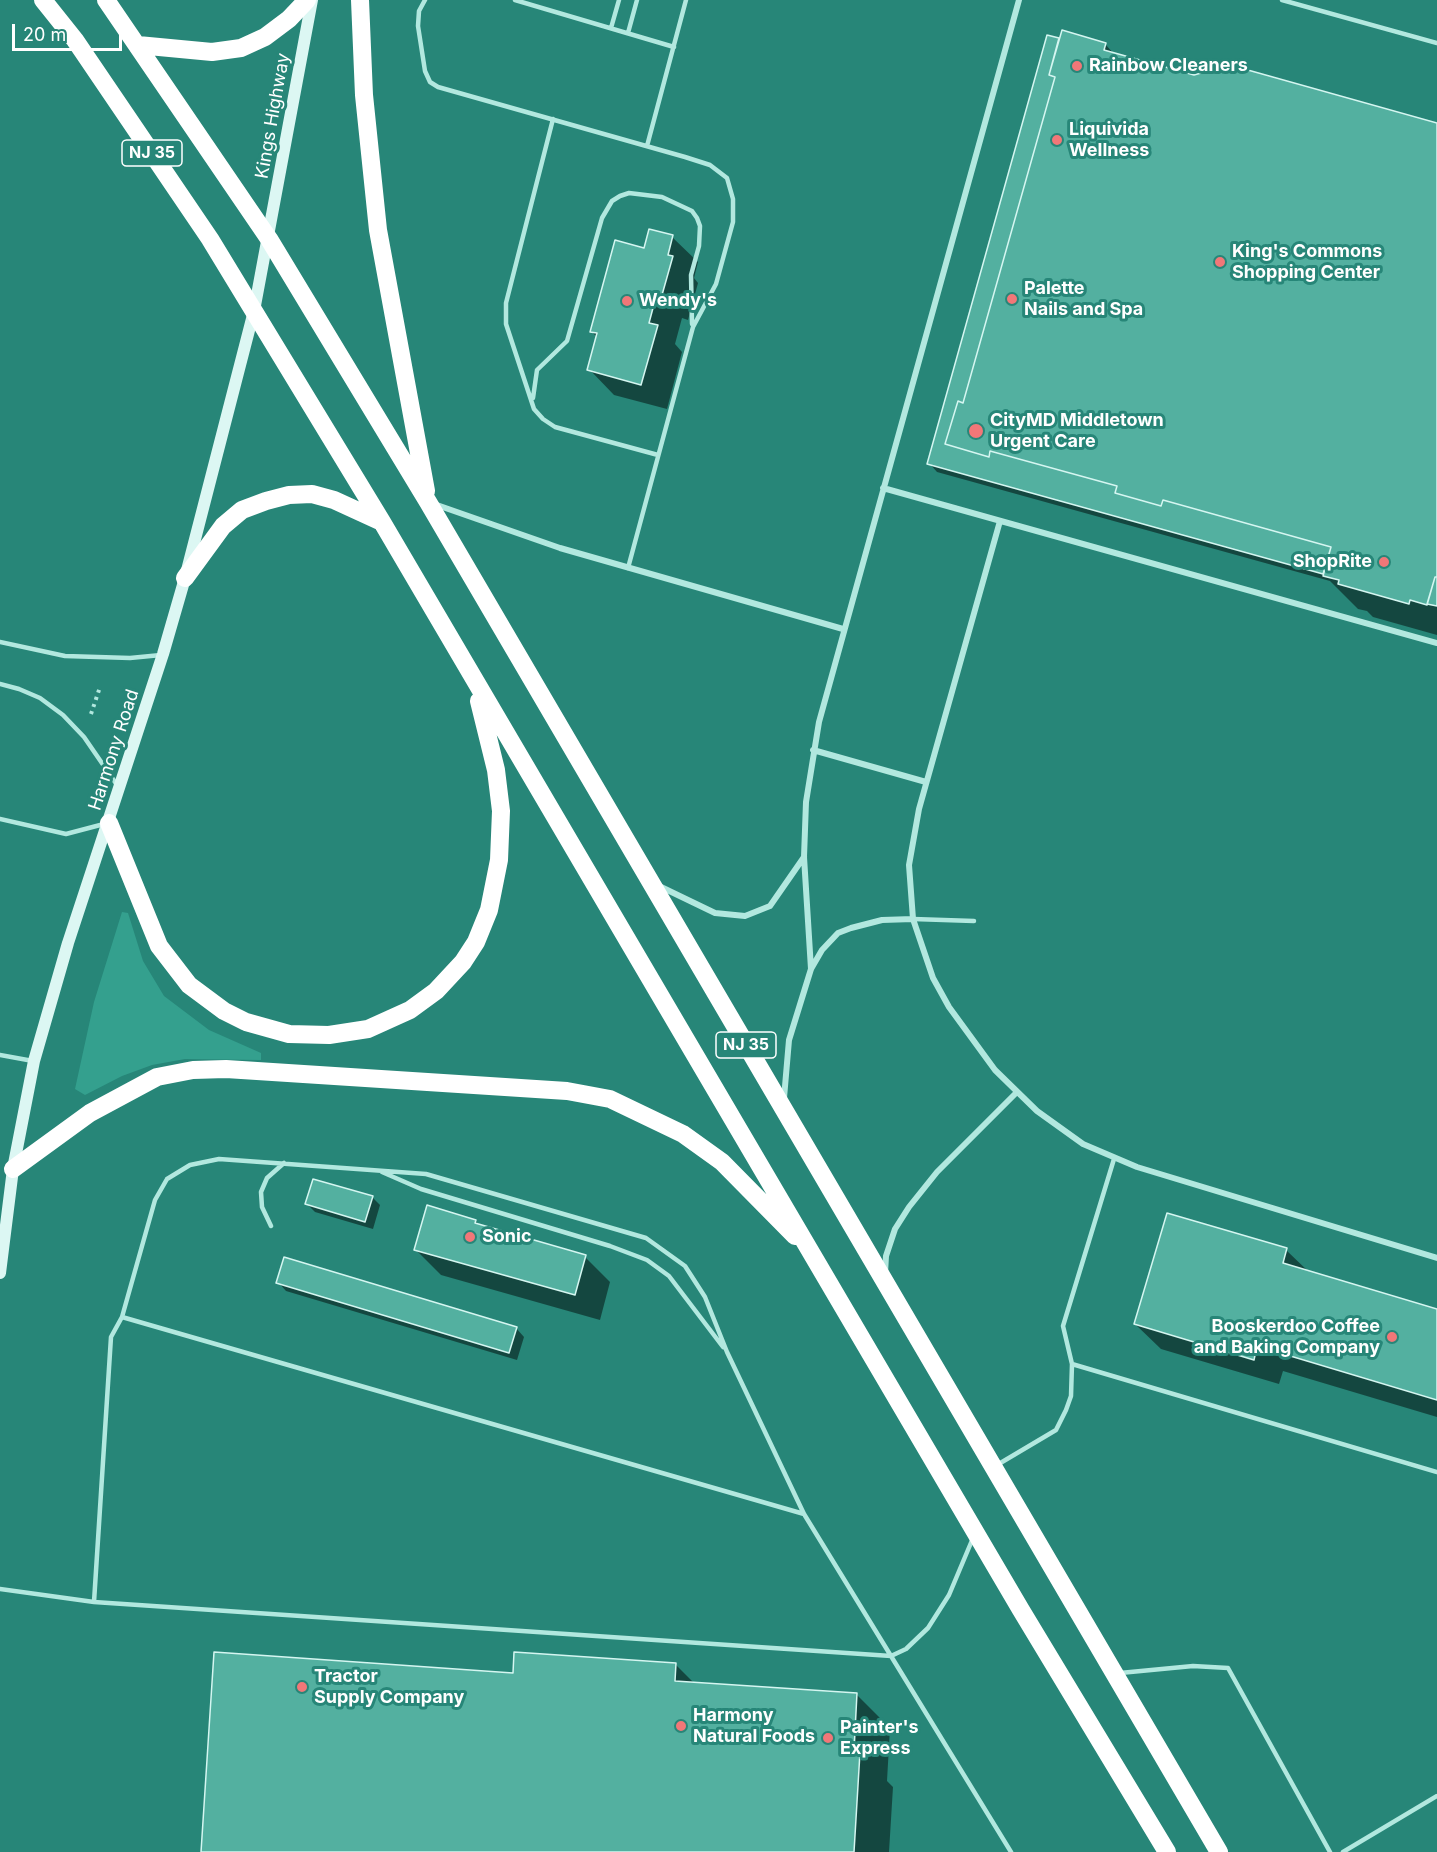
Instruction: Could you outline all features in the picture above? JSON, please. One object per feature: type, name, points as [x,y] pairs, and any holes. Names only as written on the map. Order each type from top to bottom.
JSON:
[{"type":"highway","name":"NJ 35","points":[[43,0],[75,40],[210,238],[382,522],[975,1531],[1167,1852]]},
{"type":"highway","name":"NJ 35","points":[[106,0],[268,239],[428,502],[1219,1852]]},
{"type":"highway","points":[[138,45],[212,52],[241,48],[265,37],[289,19],[307,0]]},
{"type":"highway","points":[[360,0],[364,95],[378,231],[428,502]]},
{"type":"highway","points":[[185,578],[223,526],[242,510],[266,501],[289,495],[312,494],[333,500],[382,522]]},
{"type":"highway","points":[[109,823],[159,946],[189,985],[224,1011],[246,1022],[289,1034],[329,1035],[368,1029],[410,1010],[436,991],[463,962],[476,942],[489,910],[499,860],[501,811],[495,770],[474,682]]},
{"type":"highway","points":[[13,1169],[90,1113],[157,1077],[193,1070],[226,1069],[567,1091],[610,1099],[683,1134],[722,1162],[815,1256]]},
{"type":"street","name":"Kings Highway","points":[[268,239],[312,0]]},
{"type":"street","points":[[811,969],[804,857],[806,802],[813,750],[843,629],[1019,0]]},
{"type":"street","name":"Harmony Road","points":[[0,1273],[13,1169],[34,1061],[68,944],[120,790],[185,578],[254,311],[268,239]]},
{"type":"street","points":[[883,488],[1437,643]]},
{"type":"street","points":[[428,502],[523,536],[843,629]]},
{"type":"street","points":[[1000,521],[926,782],[912,838],[909,866],[913,919],[933,978],[949,1006],[976,1047],[1017,1092],[1058,1129],[1114,1159],[1437,1258]]},
{"type":"street","points":[[813,750],[926,782]]},
{"type":"street","points":[[651,882],[715,913],[745,916],[770,906],[804,857]]},
{"type":"street","points":[[785,1112],[784,1075],[789,1040],[811,969],[822,950],[838,933],[873,922],[913,919]]},
{"type":"street","points":[[884,1283],[886,1256],[895,1229],[909,1208],[937,1172],[1017,1092]]},
{"type":"lane","points":[[425,0],[419,11],[418,26],[430,82],[438,87],[710,165],[727,178],[734,199],[733,222],[716,284],[693,327],[628,568]]},
{"type":"lane","points":[[515,0],[674,47]]},
{"type":"lane","points":[[611,28],[619,0]]},
{"type":"lane","points":[[628,33],[638,0]]},
{"type":"lane","points":[[646,146],[686,0]]},
{"type":"lane","points":[[1282,0],[1437,43]]},
{"type":"lane","points":[[554,119],[504,314],[534,409],[555,427],[658,455]]},
{"type":"lane","points":[[534,409],[532,393],[537,370],[567,341],[602,218],[612,201],[620,196],[629,193],[662,197],[692,211],[697,218],[700,226],[699,246],[691,275],[693,327]]},
{"type":"lane","points":[[0,642],[65,656],[130,658],[163,654]]},
{"type":"lane","points":[[0,684],[40,698],[63,715],[84,737],[120,790]]},
{"type":"lane","points":[[0,819],[66,834],[109,823]]},
{"type":"lane","points":[[913,919],[974,921]]},
{"type":"lane","points":[[0,1055],[34,1061]]},
{"type":"lane","points":[[94,1602],[111,1337],[122,1317],[154,1200],[167,1179],[190,1165],[219,1159],[426,1174],[646,1238],[685,1266],[705,1297],[727,1352],[804,1514],[1011,1852]]},
{"type":"lane","points":[[994,1467],[1056,1430],[1071,1396],[1072,1364],[1063,1326],[1114,1159]]},
{"type":"lane","points":[[271,1226],[262,1207],[261,1192],[267,1178],[284,1163]]},
{"type":"lane","points":[[376,1169],[421,1189],[610,1246],[647,1260],[669,1276],[727,1352]]},
{"type":"lane","points":[[122,1317],[804,1514]]},
{"type":"lane","points":[[1072,1364],[1437,1472]]},
{"type":"lane","points":[[0,1589],[94,1602],[891,1656],[906,1649],[928,1628],[949,1595],[975,1531]]},
{"type":"lane","points":[[1114,1674],[1193,1666],[1228,1668],[1330,1852]]},
{"type":"lane","points":[[1343,1852],[1437,1796]]},
{"type":"path","points":[[90,717],[100,687]]},
{"type":"green space","points":[[122,912],[128,913],[143,961],[164,996],[209,1030],[261,1053],[261,1060],[185,1059],[152,1065],[122,1076],[85,1095],[75,1089],[94,1002]]},
{"type":"building","name":"King's Commons Shopping Center","points":[[1062,30],[1106,43],[1104,50],[1194,75],[1230,65],[1437,123],[1437,577],[1435,577],[1427,605],[1410,600],[1409,604],[1338,584],[1339,580],[1323,576],[1331,547],[1163,500],[1161,506],[1115,493],[1117,486],[990,451],[989,457],[945,444],[958,401],[963,403],[1055,77],[1049,75]]},
{"type":"building","points":[[1047,35],[1059,38],[1049,75],[1055,77],[963,403],[958,401],[945,444],[989,457],[990,451],[1117,486],[1115,493],[1161,506],[1163,500],[1331,547],[1323,574],[927,464]]},
{"type":"building","points":[[649,229],[673,235],[668,255],[673,256],[662,295],[657,293],[649,323],[658,325],[641,385],[587,370],[597,333],[590,332],[615,240],[644,248]]},
{"type":"building","points":[[1435,577],[1437,577],[1437,606],[1427,604]]},
{"type":"building","points":[[313,1179],[373,1196],[365,1222],[305,1204]]},
{"type":"building","name":"Sonic","points":[[427,1205],[476,1220],[475,1223],[586,1255],[575,1295],[414,1250]]},
{"type":"building","points":[[1167,1213],[1287,1248],[1283,1263],[1437,1309],[1437,1400],[1257,1346],[1254,1360],[1134,1324]]},
{"type":"building","points":[[284,1257],[517,1327],[509,1353],[276,1283]]},
{"type":"building","points":[[214,1652],[513,1673],[514,1652],[676,1663],[675,1681],[857,1693],[854,1751],[860,1752],[854,1852],[201,1852]]},
{"type":"place","name":"Rainbow Cleaners","points":[[1077,66]]},
{"type":"place","name":"Liquivida Wellness","points":[[1057,140]]},
{"type":"place","name":"King's Commons Shopping Center","points":[[1220,262]]},
{"type":"place","name":"Palette Nails and Spa","points":[[1012,299]]},
{"type":"place","name":"Wendy's","points":[[627,301]]},
{"type":"place","name":"CityMD Middletown Urgent Care","points":[[976,431]]},
{"type":"place","name":"ShopRite","points":[[1384,562]]},
{"type":"place","name":"Sonic","points":[[470,1237]]},
{"type":"place","name":"Booskerdoo Coffee and Baking Company","points":[[1392,1337]]},
{"type":"place","name":"Tractor Supply Company","points":[[302,1687]]},
{"type":"place","name":"Harmony Natural Foods","points":[[681,1726]]},
{"type":"place","name":"Painter's Express","points":[[828,1738]]}]
